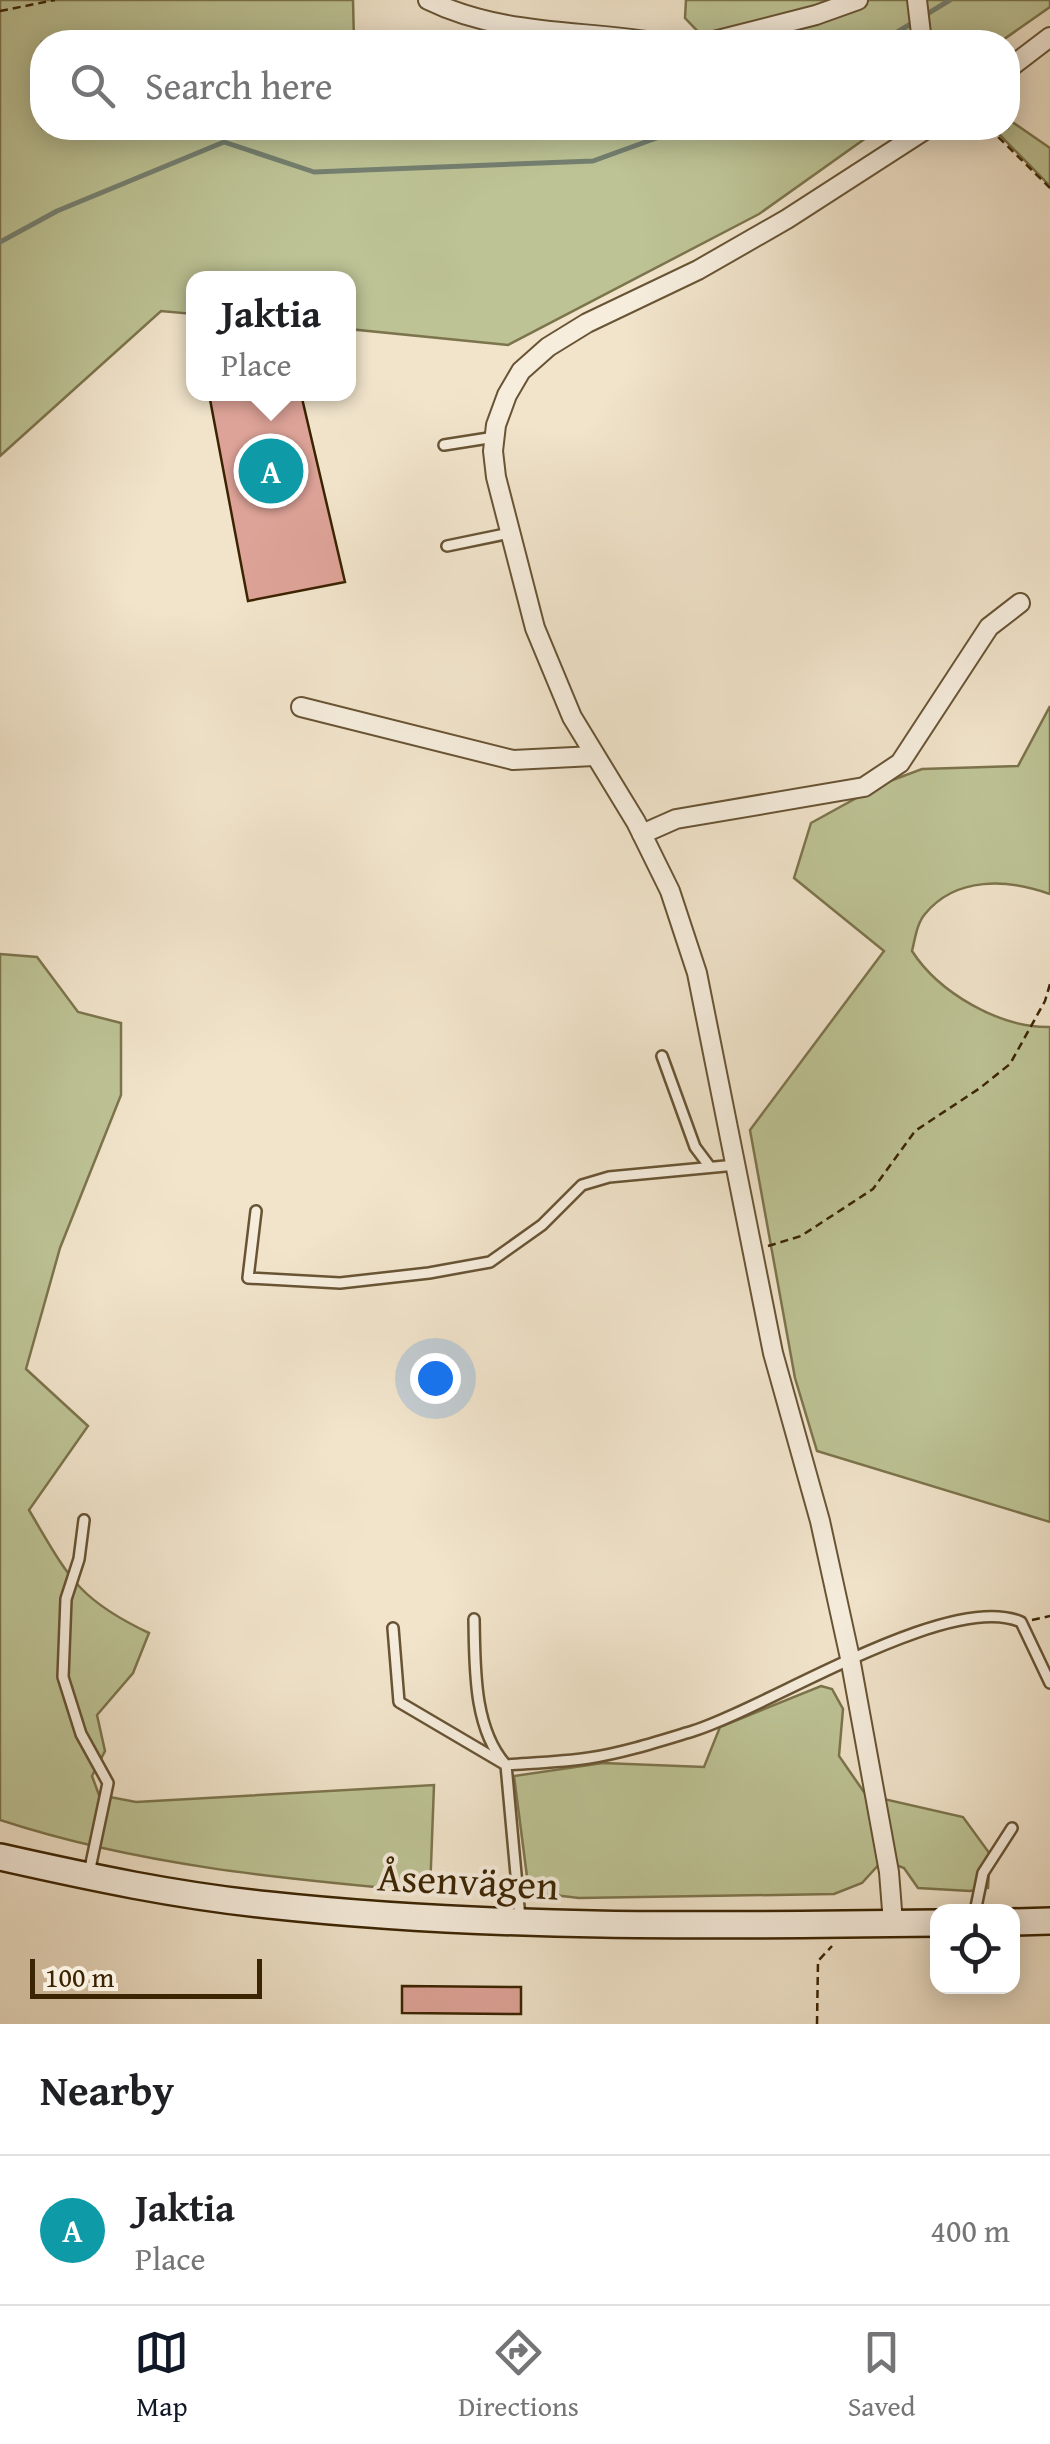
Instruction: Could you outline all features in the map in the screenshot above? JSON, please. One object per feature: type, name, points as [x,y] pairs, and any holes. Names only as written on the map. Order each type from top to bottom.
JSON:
[{"type":"street","points":[[428,0],[494,24],[547,30]]},
{"type":"street","points":[[757,30],[858,0]]},
{"type":"street","points":[[917,4],[919,30]]},
{"type":"street","points":[[1020,60],[1050,37]]},
{"type":"street","points":[[893,1923],[890,1872],[850,1658],[820,1521],[772,1352],[696,973],[670,891],[642,834],[572,717],[535,628],[496,477],[494,436],[507,394],[521,371],[548,348],[587,323],[698,270],[788,219],[911,140]]},
{"type":"street","points":[[642,834],[676,819],[864,786],[900,763],[989,627],[1020,604]]},
{"type":"street","points":[[301,706],[513,760],[594,756]]},
{"type":"street","name":"Åsenvägen","points":[[0,1857],[88,1877],[266,1905],[384,1916],[520,1924],[930,1923]]},
{"type":"street","points":[[1020,1922],[1050,1921]]},
{"type":"lane","points":[[444,445],[494,436]]},
{"type":"lane","points":[[446,546],[510,533]]},
{"type":"lane","points":[[662,1056],[695,1147],[710,1167]]},
{"type":"lane","points":[[256,1210],[248,1278],[340,1282],[490,1262],[542,1225],[582,1185],[609,1177],[736,1165]]},
{"type":"lane","points":[[84,1520],[79,1559],[66,1599],[63,1677],[81,1734],[108,1784],[88,1877]]},
{"type":"lane","points":[[393,1628],[399,1702],[506,1765],[592,1758],[696,1730],[850,1658],[960,1620],[1006,1615],[1020,1622],[1050,1684]]},
{"type":"lane","points":[[474,1619],[475,1668],[488,1742],[506,1765],[520,1924]]},
{"type":"lane","points":[[977,1904],[983,1874],[1012,1828]]},
{"type":"path","points":[[0,11],[54,0]]},
{"type":"path","points":[[1001,140],[1050,188]]},
{"type":"path","points":[[752,1252],[801,1236],[872,1189],[915,1131],[1010,1064],[1045,1001],[1050,984]]},
{"type":"path","points":[[1020,1622],[1050,1616]]},
{"type":"path","points":[[817,2024],[818,1961],[839,1939],[838,1923]]},
{"type":"green space","points":[[0,0],[353,0],[354,30],[30,30],[30,140],[863,140],[759,214],[508,345],[356,330],[356,271],[186,271],[186,313],[161,311],[0,456]]},
{"type":"green space","points":[[686,0],[1050,0],[1050,7],[1017,30],[696,30],[685,18]]},
{"type":"green space","points":[[1020,127],[1050,148],[1050,186],[1005,140],[1020,140]]},
{"type":"green space","points":[[1050,706],[1050,894],[1000,884],[967,887],[952,893],[922,918],[912,951],[938,981],[972,1005],[1011,1021],[1050,1027],[1050,1522],[817,1451],[795,1378],[750,1130],[884,951],[794,878],[811,823],[882,784],[922,769],[1018,766]]},
{"type":"green space","points":[[0,954],[37,957],[78,1012],[121,1023],[121,1095],[60,1248],[26,1369],[88,1426],[29,1510],[77,1584],[105,1609],[149,1633],[133,1673],[97,1715],[105,1751],[92,1776],[99,1795],[136,1802],[434,1785],[430,1892],[267,1876],[159,1860],[0,1820]]},
{"type":"green space","points":[[821,1686],[832,1689],[843,1709],[839,1756],[866,1795],[963,1817],[990,1854],[988,1888],[918,1888],[904,1868],[883,1860],[862,1883],[834,1894],[579,1898],[529,1892],[514,1776],[603,1763],[704,1767],[720,1727]]},
{"type":"building","points":[[210,401],[303,401],[345,582],[248,601]]},
{"type":"building","points":[[402,1986],[521,1987],[521,2014],[402,2013]]},
{"type":"waterway","points":[[901,30],[950,0]]},
{"type":"waterway","points":[[0,242],[57,211],[224,142],[314,172],[593,161],[651,140]]},
{"type":"place","name":"Jaktia","points":[[271,471]]}]
